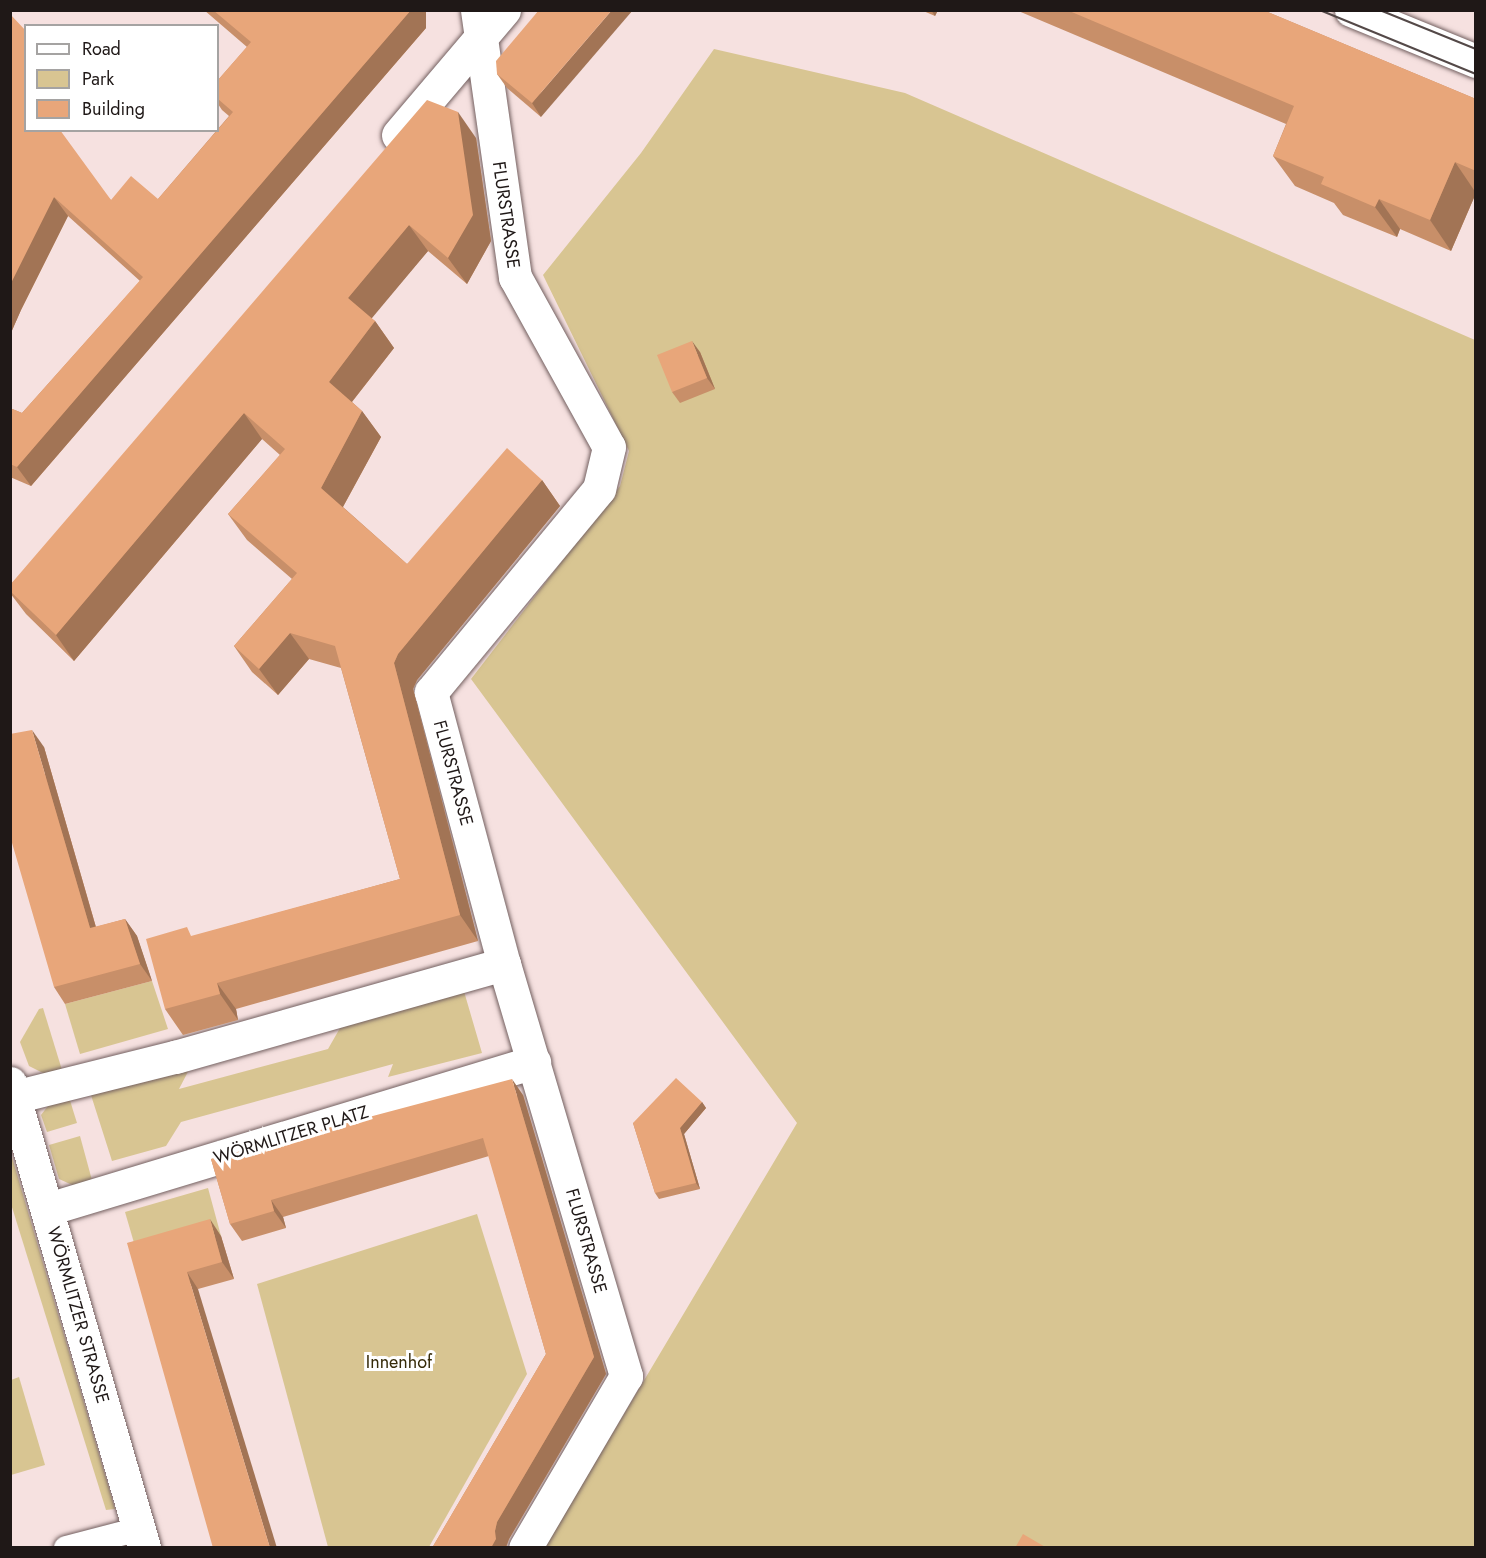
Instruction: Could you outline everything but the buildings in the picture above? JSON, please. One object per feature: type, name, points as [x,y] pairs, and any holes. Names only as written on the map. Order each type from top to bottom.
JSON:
[{"type":"street","points":[[380,156],[479,25],[504,10]]},
{"type":"street","points":[[1351,10],[1476,61]]},
{"type":"street","name":"FLURSTRASSE","points":[[479,25],[515,277],[609,447],[599,489],[431,692],[504,964],[626,1376],[525,1548]]},
{"type":"street","points":[[12,1090],[175,1057],[504,964]]},
{"type":"street","name":"WÖRMLITZER PLATZ","points":[[48,1209],[534,1062]]},
{"type":"street","name":"WÖRMLITZER STRASSE","points":[[12,1090],[141,1538]]},
{"type":"street","points":[[66,1548],[141,1538]]},
{"type":"green space","points":[[714,49],[905,93],[1475,340],[1475,1547],[545,1547],[797,1123],[471,679],[620,486],[629,451],[543,275],[641,153]]},
{"type":"green space","points":[[152,981],[168,1029],[80,1054],[65,1004]]},
{"type":"green space","points":[[463,988],[482,1053],[388,1077],[393,1064],[181,1122],[166,1146],[112,1161],[90,1092],[192,1064],[179,1089],[328,1049],[344,1021]]},
{"type":"green space","points":[[43,1008],[62,1070],[47,1075],[29,1066],[20,1042],[39,1009]]},
{"type":"green space","points":[[68,1094],[77,1123],[47,1132],[41,1115],[54,1098]]},
{"type":"green space","points":[[80,1136],[93,1184],[79,1188],[59,1179],[49,1145]]},
{"type":"green space","points":[[11,1157],[115,1509],[106,1510],[11,1204]]},
{"type":"green space","points":[[208,1188],[221,1236],[139,1260],[125,1212]]},
{"type":"green space","name":"Innenhof","points":[[477,1214],[527,1374],[429,1547],[328,1547],[257,1284]]},
{"type":"green space","points":[[19,1377],[45,1465],[11,1475],[11,1380]]},
{"type":"tram line","points":[[1320,10],[1476,74]]},
{"type":"tram line","points":[[1380,10],[1476,49]]}]
